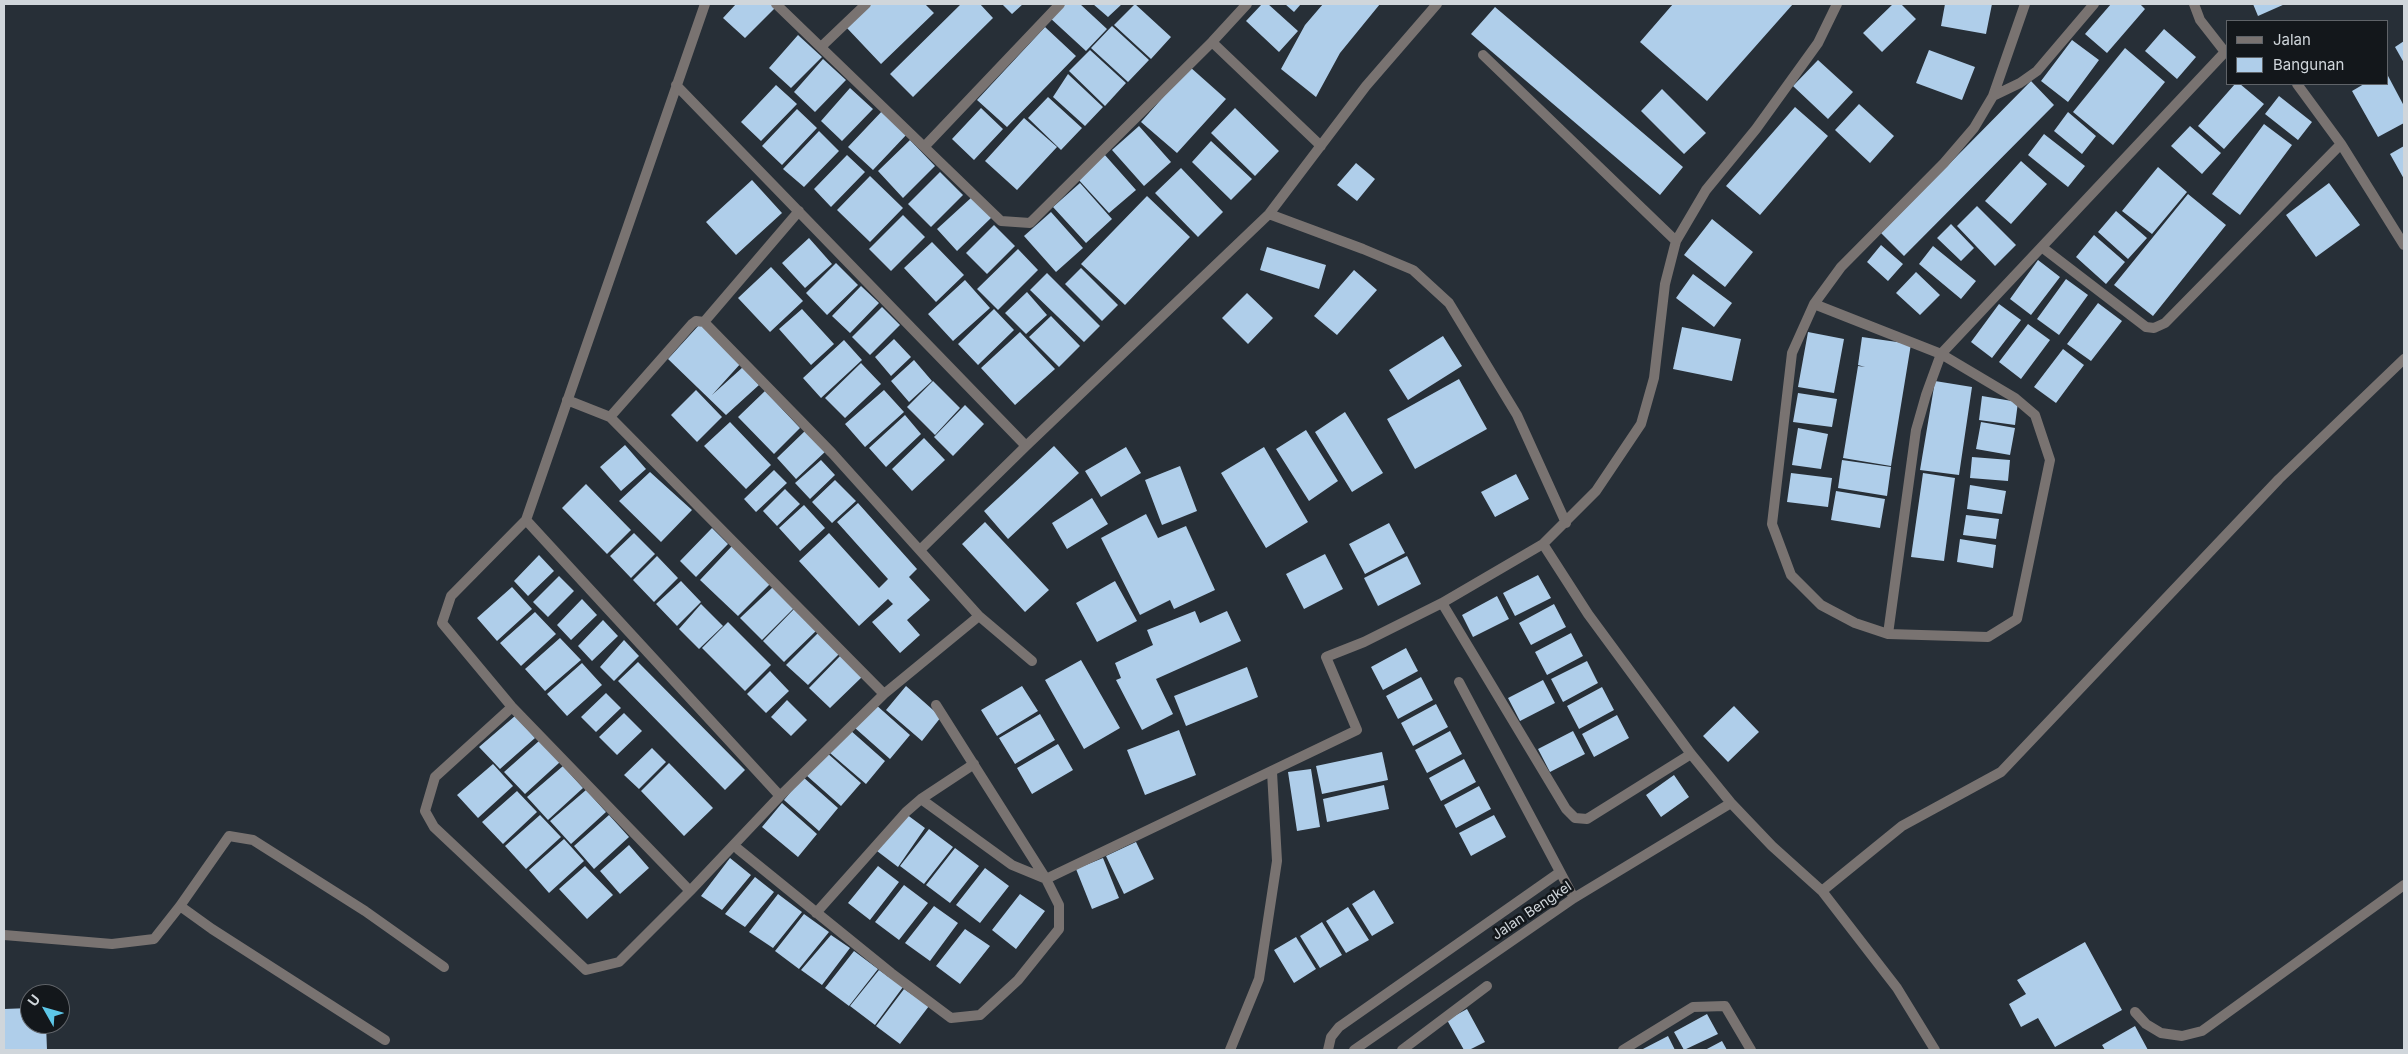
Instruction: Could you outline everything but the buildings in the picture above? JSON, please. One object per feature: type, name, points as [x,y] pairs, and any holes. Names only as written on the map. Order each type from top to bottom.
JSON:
[{"type":"street","points":[[690,891],[512,707],[442,623],[451,596],[526,520],[676,85],[706,4]]},
{"type":"street","points":[[776,4],[822,46],[1001,221],[1030,223],[1212,42],[1247,4]]},
{"type":"street","points":[[822,46],[866,4]]},
{"type":"street","points":[[925,146],[1060,4]]},
{"type":"street","points":[[920,550],[1269,214],[1366,86],[1437,4]]},
{"type":"street","points":[[921,799],[1012,865],[1046,880],[1357,730],[1326,657],[1364,642],[1442,603],[1543,544],[1596,491],[1641,424],[1654,378],[1665,284],[1676,241],[1706,190],[1756,129],[1818,42],[1837,4]]},
{"type":"street","points":[[1814,304],[1941,354],[2015,398],[2035,415],[2050,460],[2017,619],[1988,637],[1888,634],[1855,623],[1820,605],[1791,575],[1772,524],[1792,352],[1814,304],[1841,267],[1944,163],[1974,128],[1993,96],[2025,4]]},
{"type":"street","points":[[1993,96],[2020,83],[2037,71],[2094,4]]},
{"type":"street","points":[[1888,634],[1916,430],[1941,354],[2226,52],[2200,20],[2194,4]]},
{"type":"street","points":[[1212,42],[1321,146]]},
{"type":"street","points":[[1483,55],[1676,241]]},
{"type":"street","points":[[676,85],[1026,446]]},
{"type":"street","points":[[2298,85],[2341,144],[2404,245]]},
{"type":"street","points":[[2043,248],[2146,327],[2154,328],[2164,323],[2341,144]]},
{"type":"street","points":[[704,322],[799,211]]},
{"type":"street","points":[[1269,214],[1413,270],[1449,303],[1517,415],[1566,523]]},
{"type":"street","points":[[610,417],[692,324],[696,321],[704,322],[832,453],[979,616],[1032,661]]},
{"type":"street","points":[[1822,891],[1902,826],[2001,772],[2272,486],[2404,359]]},
{"type":"street","points":[[567,400],[610,417],[884,694]]},
{"type":"street","points":[[526,520],[780,796]]},
{"type":"street","points":[[1543,544],[1593,621],[1692,754],[1731,803],[1772,846],[1822,891],[1896,988],[1935,1050]]},
{"type":"street","points":[[1442,603],[1566,809],[1576,818],[1587,819],[1692,754]]},
{"type":"street","points":[[512,707],[435,777],[425,811],[434,827],[586,970],[619,962],[690,891],[780,796],[884,694],[979,616]]},
{"type":"street","points":[[1459,682],[1574,898]]},
{"type":"street","points":[[738,849],[816,913],[951,1018],[980,1015],[1018,980],[1059,929],[1059,905],[1046,880],[936,705]]},
{"type":"street","points":[[816,913],[906,812],[921,799],[974,764]]},
{"type":"street","points":[[1230,1050],[1259,979],[1277,861],[1272,772]]},
{"type":"street","name":"Jalan Bengkel","points":[[1354,1050],[1574,898],[1731,803]]},
{"type":"street","points":[[4,935],[112,944],[154,939],[180,906],[229,836],[253,840],[365,912],[444,967]]},
{"type":"street","points":[[1328,1050],[1331,1037],[1339,1027],[1560,872]]},
{"type":"street","points":[[2135,1012],[2146,1024],[2161,1033],[2182,1036],[2202,1031],[2404,885]]},
{"type":"street","points":[[180,906],[212,930],[384,1040]]},
{"type":"street","points":[[1402,1050],[1487,986]]},
{"type":"street","points":[[1623,1050],[1693,1007],[1725,1006],[1751,1050]]}]
